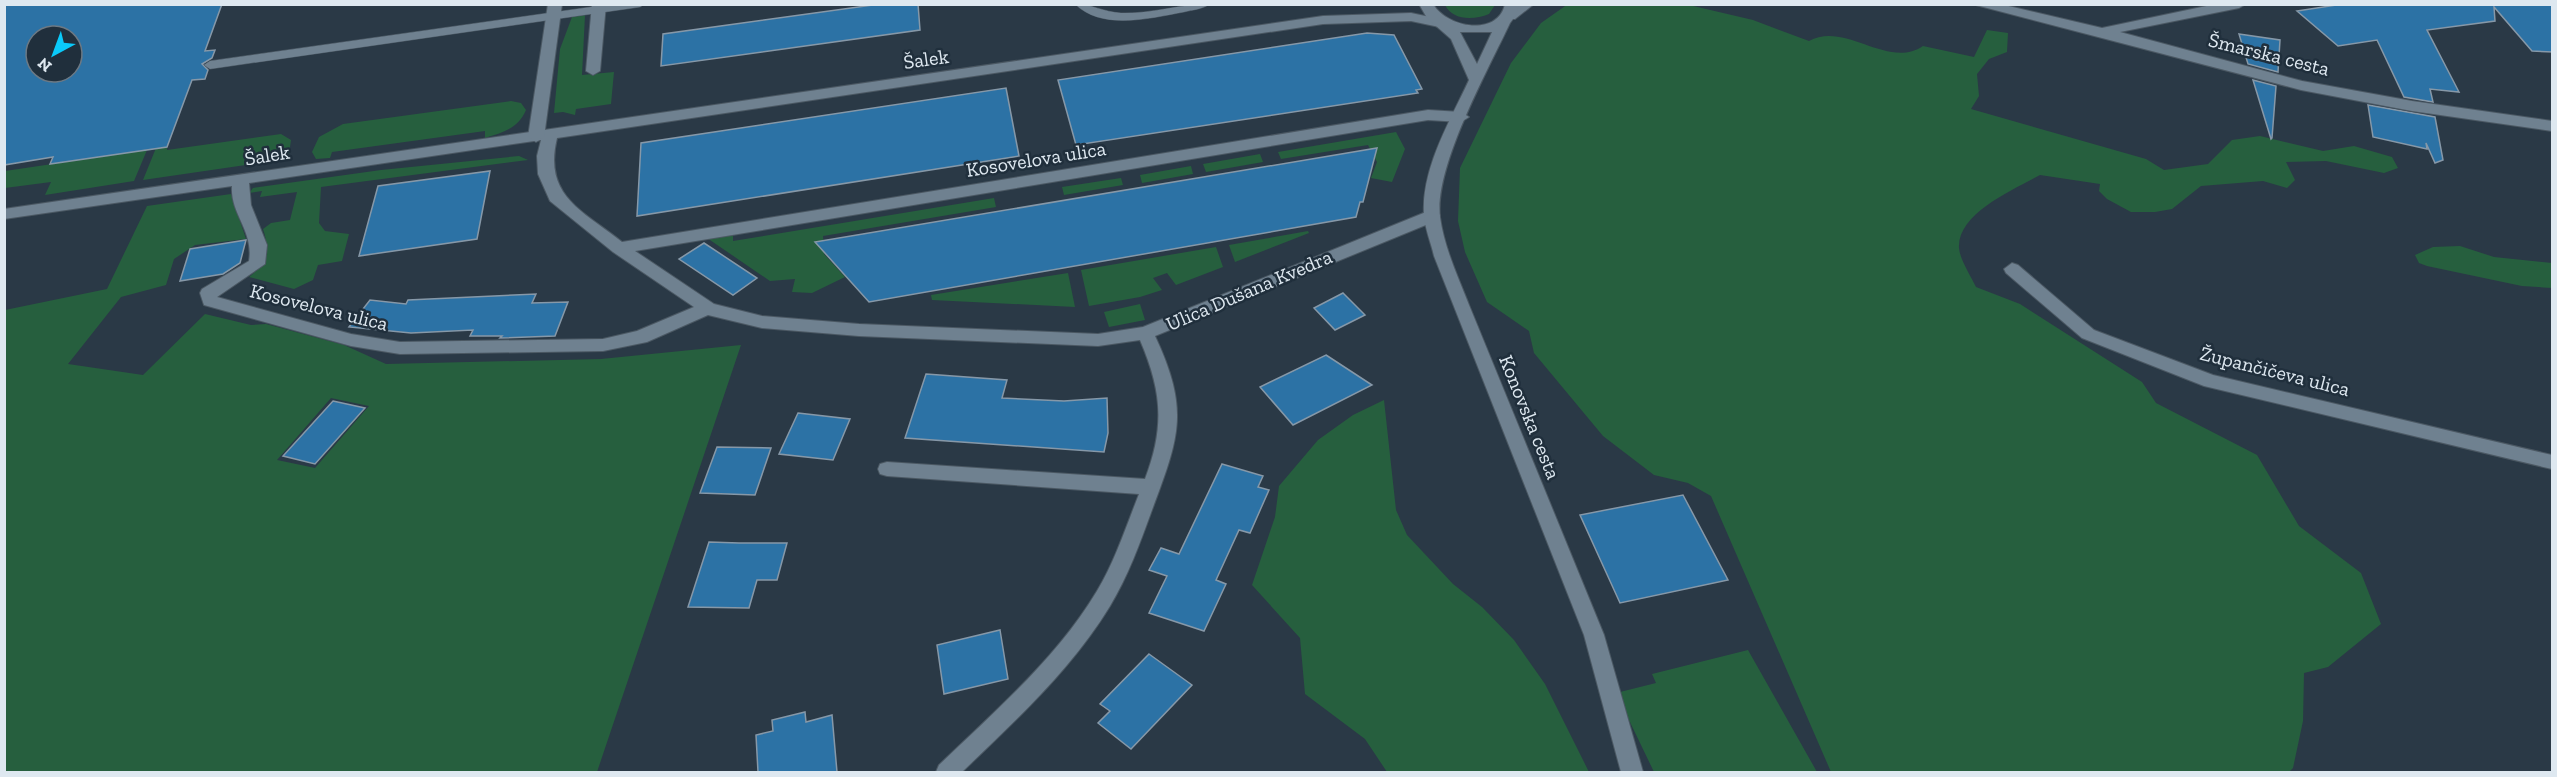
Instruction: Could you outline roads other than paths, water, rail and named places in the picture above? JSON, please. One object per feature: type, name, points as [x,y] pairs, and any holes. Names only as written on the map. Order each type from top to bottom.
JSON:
[{"type":"street","points":[[1323,20],[1340,13],[1389,4]]},
{"type":"street","points":[[1426,4],[1428,11],[1457,37],[1476,79]]},
{"type":"street","points":[[1323,20],[1411,17],[1455,28],[1482,29],[1527,4]]},
{"type":"street","name":"Šmarska cesta","points":[[1979,4],[2103,32],[2301,85],[2412,106],[2553,126]]},
{"type":"street","points":[[2103,32],[2239,4]]},
{"type":"street","points":[[593,71],[598,8]]},
{"type":"street","points":[[554,11],[543,136],[546,174],[556,197],[618,248],[708,308],[723,314],[762,322],[859,330],[1098,340],[1145,333]]},
{"type":"street","name":"Konovska cesta","points":[[1508,14],[1492,52],[1476,79],[1439,169],[1434,188],[1432,216],[1442,256],[1460,305],[1594,635],[1632,772]]},
{"type":"street","name":"Šalek","points":[[4,214],[241,181],[463,146],[1323,20]]},
{"type":"street","name":"Kosovelova ulica","points":[[618,248],[1428,115],[1461,117]]},
{"type":"street","name":"Kosovelova ulica","points":[[241,181],[239,188],[248,221],[259,245],[257,264],[242,276],[217,286],[208,294],[210,301],[302,327],[400,348],[603,345],[641,337],[708,308]]},
{"type":"street","name":"Ulica Dušana Kvedra","points":[[947,772],[1012,710],[1074,641],[1103,600],[1128,551],[1162,455],[1169,422],[1164,383],[1145,333],[1432,216]]},
{"type":"street","name":"Župančičeva ulica","points":[[2012,269],[2088,334],[2210,381],[2553,462]]},
{"type":"street","points":[[887,469],[1150,487]]},
{"type":"lane","points":[[210,65],[554,11],[640,4]]},
{"type":"lane","points":[[1080,4],[1099,16],[1115,17],[1205,4]]}]
